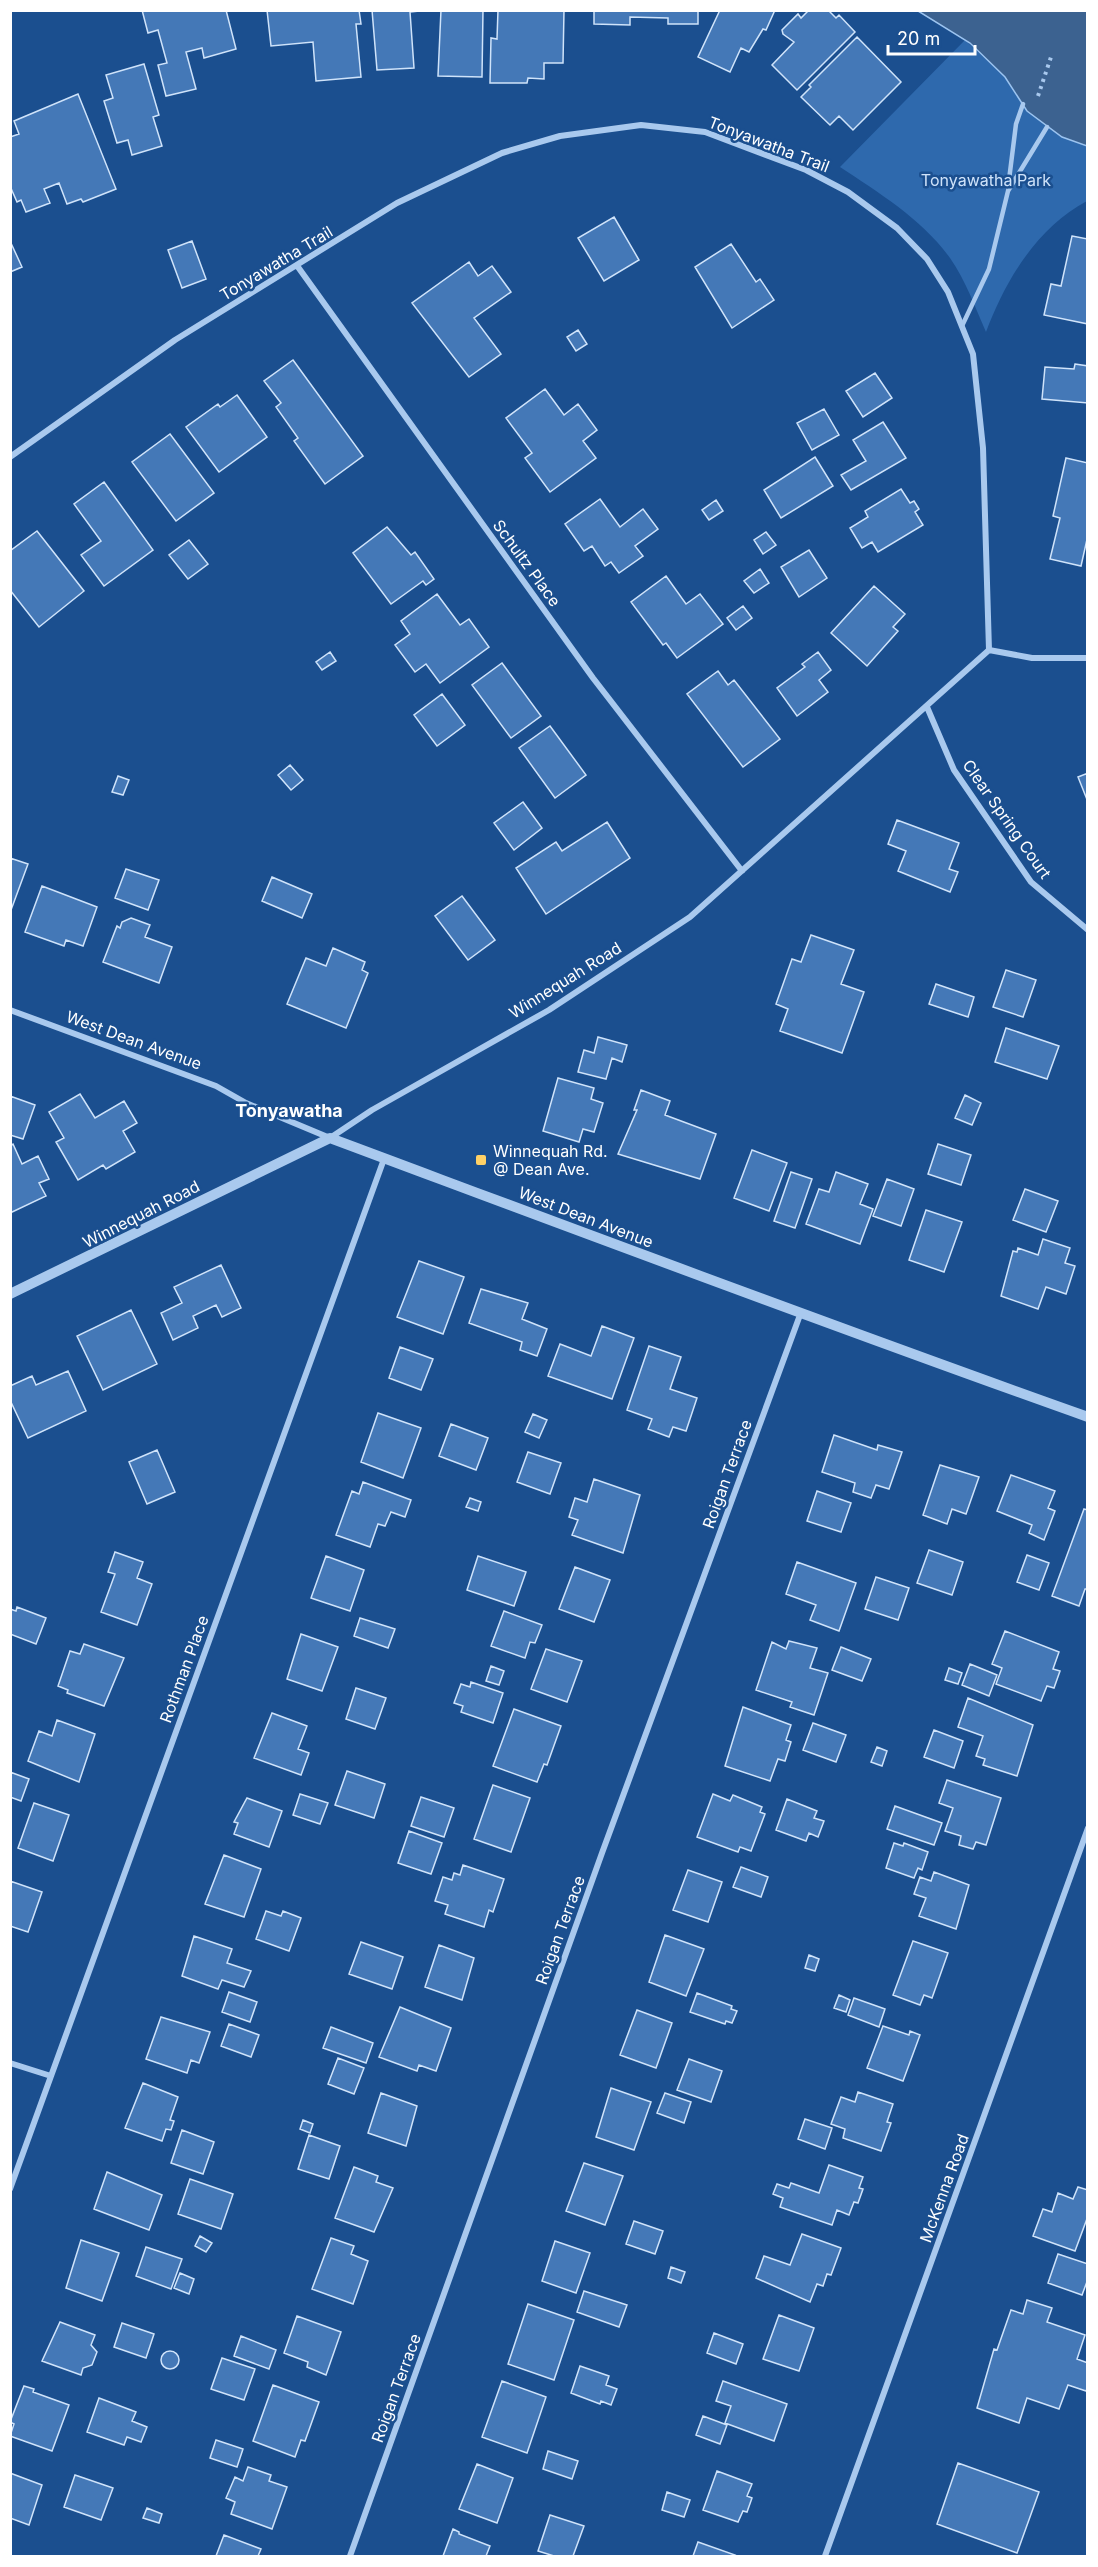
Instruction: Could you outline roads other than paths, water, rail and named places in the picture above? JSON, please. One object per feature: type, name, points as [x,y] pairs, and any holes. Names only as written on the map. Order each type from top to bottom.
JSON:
[{"type":"street","name":"Tonyawatha Trail","points":[[10,457],[175,340],[298,267],[397,203],[502,153],[560,136],[641,125],[705,132],[806,170],[848,192],[897,228],[927,259],[948,292],[973,354],[983,448],[989,650]]},
{"type":"street","name":"Schultz Place","points":[[298,267],[593,678],[742,870]]},
{"type":"street","name":"Winnequah Road","points":[[10,1294],[330,1138],[372,1110],[549,1010],[624,962],[690,917],[989,650]]},
{"type":"street","points":[[989,650],[1032,658],[1088,658]]},
{"type":"street","name":"Clear Spring Court","points":[[927,707],[954,770],[1031,882],[1088,930]]},
{"type":"street","name":"West Dean Avenue","points":[[10,1010],[216,1086],[246,1103],[384,1159],[585,1232],[800,1315],[1088,1417]]},
{"type":"street","name":"Rothman Place","points":[[10,2189],[384,1159]]},
{"type":"street","name":"Roigan Terrace","points":[[350,2556],[598,1864],[800,1315]]},
{"type":"street","name":"McKenna Road","points":[[825,2556],[1088,1828]]},
{"type":"street","points":[[10,2063],[51,2076]]},
{"type":"lane","points":[[962,326],[989,269],[1008,191],[1016,124],[1023,104]]},
{"type":"lane","points":[[1008,191],[1047,127]]},
{"type":"place","name":"Winnequah Rd. @ Dean Ave.","points":[[481,1160]]},
{"type":"district","name":"Tonyawatha","points":[[289,1110]]},
{"type":"park label","name":"Tonyawatha Park","points":[[986,180]]}]
